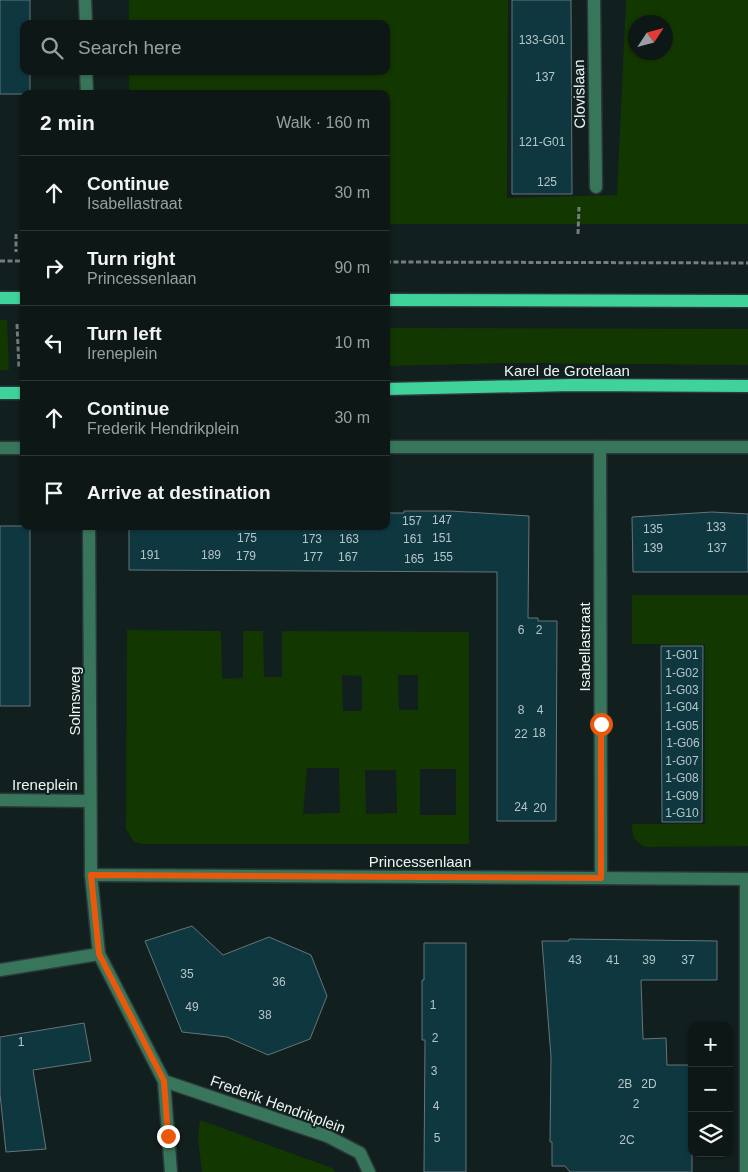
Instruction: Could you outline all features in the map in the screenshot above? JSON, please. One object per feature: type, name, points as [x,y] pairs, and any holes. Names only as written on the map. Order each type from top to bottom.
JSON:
[{"type":"main road","points":[[0,298],[20,298]]},
{"type":"main road","points":[[390,300],[748,301]]},
{"type":"main road","name":"Karel de Grotelaan","points":[[390,389],[573,385],[748,386]]},
{"type":"main road","points":[[0,393],[20,393]]},
{"type":"street","points":[[85,0],[86,20]]},
{"type":"street","name":"Clovislaan","points":[[594,0],[596,187]]},
{"type":"street","points":[[86,75],[87,90]]},
{"type":"street","points":[[390,447],[748,447]]},
{"type":"street","name":"Isabellastraat","points":[[600,447],[601,878]]},
{"type":"street","points":[[0,448],[20,448]]},
{"type":"street","name":"Solmsweg","points":[[89,530],[91,875]]},
{"type":"street","name":"Ireneplein","points":[[0,800],[90,801]]},
{"type":"street","points":[[91,875],[99,954],[164,1081],[171,1172]]},
{"type":"street","name":"Princessenlaan","points":[[91,875],[747,879]]},
{"type":"street","points":[[746,1172],[747,879]]},
{"type":"street","points":[[0,970],[99,954]]},
{"type":"street","name":"Frederik Hendrikplein","points":[[164,1081],[327,1136],[360,1153],[369,1172]]},
{"type":"path","points":[[16,234],[16,252]]},
{"type":"path","points":[[0,261],[20,261]]},
{"type":"path","points":[[390,262],[748,263]]},
{"type":"path","points":[[17,318],[19,373]]},
{"type":"green space","points":[[129,0],[508,0],[507,198],[617,195],[626,0],[748,0],[748,224],[390,224],[390,90],[129,90],[129,75],[390,75],[390,20],[129,20]]},
{"type":"green space","points":[[0,320],[7,320],[9,370],[0,370]]},
{"type":"green space","points":[[390,328],[748,329],[748,365],[514,363],[390,366]]},
{"type":"green space","points":[[632,595],[748,595],[748,846],[645,847],[634,838],[632,824],[705,824],[705,645],[632,644]]},
{"type":"green space","points":[[127,630],[221,631],[222,679],[243,678],[243,631],[263,631],[264,677],[282,677],[282,631],[469,632],[469,844],[143,844],[134,842],[126,829]],"holes":[[[342,675],[362,676],[362,711],[343,711]],[[398,675],[418,675],[418,710],[399,710]],[[307,768],[339,768],[340,813],[303,814]],[[420,769],[456,769],[456,815],[420,815]],[[365,770],[396,770],[397,813],[366,814]]]},
{"type":"green space","points":[[200,1120],[332,1168],[335,1172],[202,1172],[198,1138]]},
{"type":"building","points":[[0,0],[30,0],[30,20],[20,20],[20,75],[30,75],[30,90],[20,90],[20,94],[0,94]]},
{"type":"building","points":[[512,0],[571,0],[572,194],[512,194]]},
{"type":"building","points":[[404,511],[451,511],[529,516],[528,618],[538,618],[538,621],[557,621],[556,821],[497,821],[497,572],[129,570],[129,530],[390,530],[390,513],[404,513]]},
{"type":"building","points":[[712,512],[748,514],[748,572],[633,572],[632,517]]},
{"type":"building","points":[[0,526],[20,526],[20,530],[30,530],[30,706],[0,706]]},
{"type":"building","points":[[661,646],[703,646],[702,822],[662,822]]},
{"type":"building","points":[[192,926],[223,955],[269,937],[311,955],[327,996],[310,1039],[268,1055],[227,1037],[182,1032],[145,941]]},
{"type":"building","points":[[569,939],[717,941],[717,980],[641,980],[643,1039],[666,1038],[667,1065],[688,1065],[688,1157],[692,1157],[692,1172],[570,1172],[565,1166],[552,1166],[552,1142],[550,1142],[551,1057],[542,941],[569,941]]},
{"type":"building","points":[[424,943],[466,943],[466,1172],[424,1172],[425,1040],[422,1040],[422,980],[424,980]]},
{"type":"building","points":[[84,1023],[91,1061],[33,1070],[46,1149],[6,1152],[0,1094],[0,1037]]},
{"type":"route","points":[[168,1136],[164,1081],[99,954],[91,875],[601,878],[601,724]]}]
